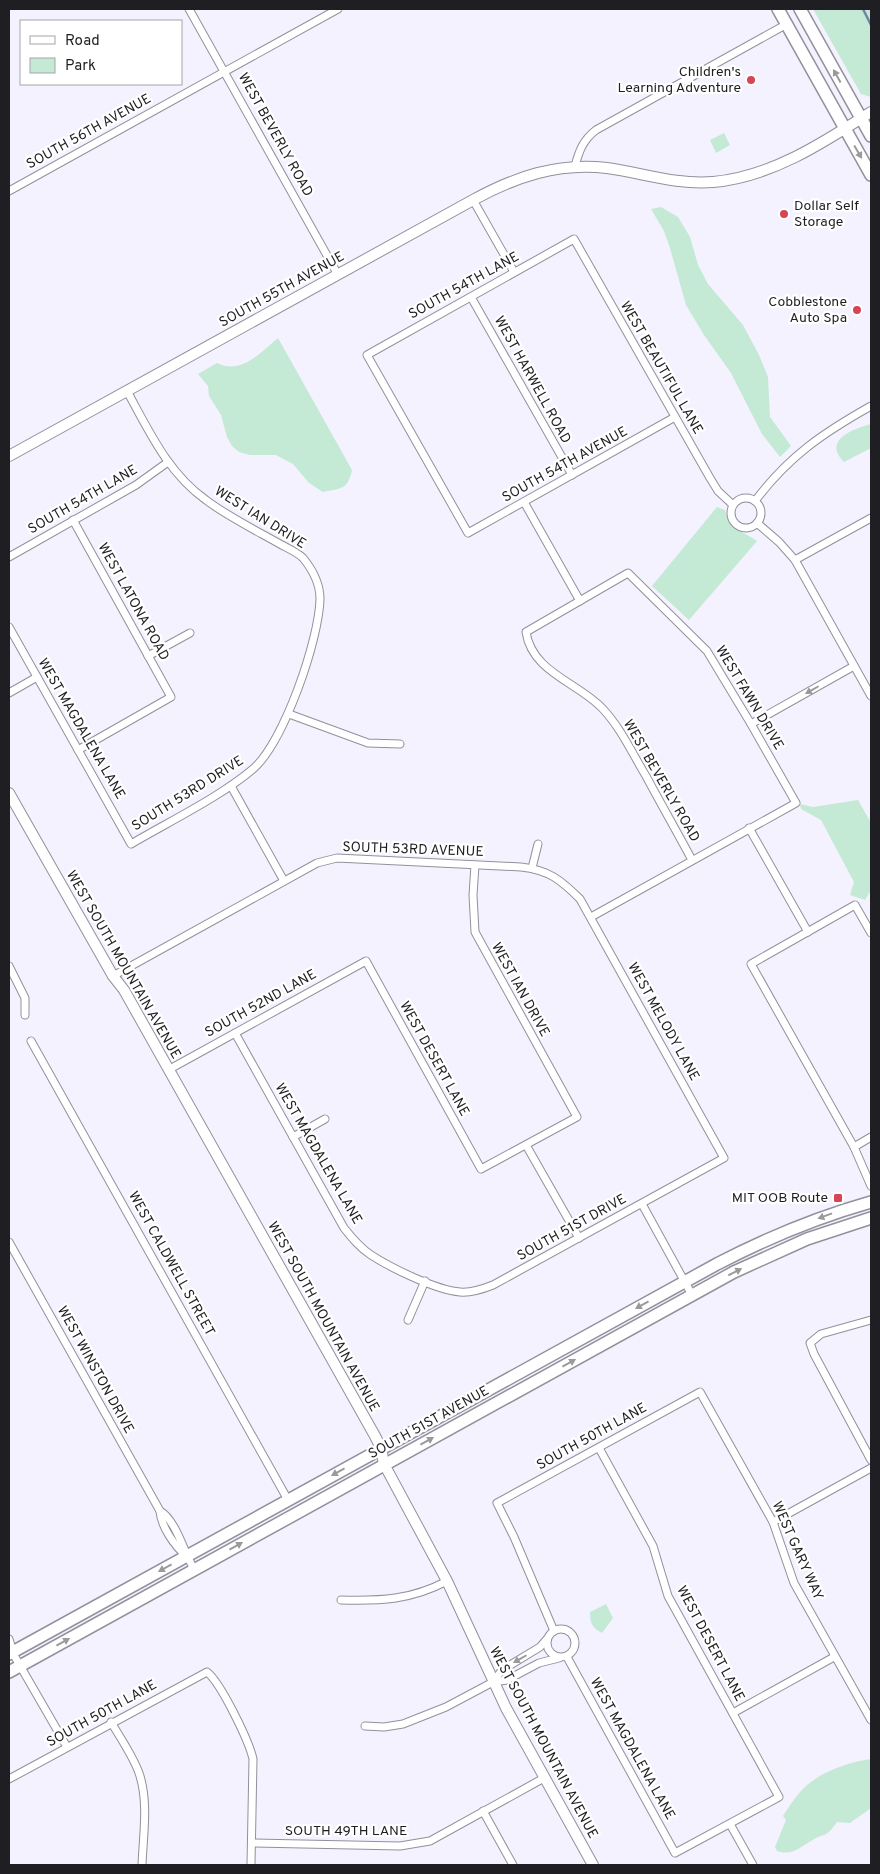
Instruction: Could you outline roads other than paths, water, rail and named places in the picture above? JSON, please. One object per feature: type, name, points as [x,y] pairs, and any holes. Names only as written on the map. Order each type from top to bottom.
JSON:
[{"type":"main road","points":[[778,9],[871,175]]},
{"type":"main road","points":[[800,9],[866,115],[871,136]]},
{"type":"main road","name":"SOUTH 51ST AVENUE","points":[[10,1652],[685,1281],[778,1234],[871,1202]]},
{"type":"main road","name":"SOUTH 51ST AVENUE","points":[[9,1672],[734,1272],[822,1233],[871,1218]]},
{"type":"street","name":"WEST BEVERLY ROAD","points":[[189,9],[338,274]]},
{"type":"street","name":"SOUTH 56TH AVENUE","points":[[9,191],[338,9]]},
{"type":"street","points":[[575,166],[581,146],[587,136],[786,24]]},
{"type":"street","name":"SOUTH 55TH AVENUE","points":[[9,456],[498,186],[555,168],[575,166],[608,168],[673,180],[713,182],[763,171],[796,156],[866,115]]},
{"type":"street","points":[[473,200],[514,272]]},
{"type":"street","name":"SOUTH 54TH LANE","points":[[468,533],[366,355],[574,239]]},
{"type":"street","name":"WEST BEAUTIFUL LANE","points":[[574,239],[718,491],[733,505]]},
{"type":"street","name":"WEST HARWELL ROAD","points":[[471,296],[572,475]]},
{"type":"street","name":"WEST IAN DRIVE","points":[[127,391],[168,462],[183,480],[206,501],[302,556],[314,574],[320,598],[315,635],[289,714]]},
{"type":"street","points":[[756,501],[777,473],[808,446],[832,428],[871,406]]},
{"type":"street","name":"SOUTH 54TH AVENUE","points":[[468,533],[675,417]]},
{"type":"street","name":"SOUTH 54TH LANE","points":[[9,557],[136,485],[168,462]]},
{"type":"street","points":[[746,497],[756,501],[759,504],[761,514],[757,523],[748,528],[738,526],[730,513],[733,505],[741,498],[746,497]]},
{"type":"street","points":[[524,502],[580,601]]},
{"type":"street","points":[[795,560],[871,518]]},
{"type":"street","name":"WEST LATONA ROAD","points":[[73,520],[171,697],[78,750]]},
{"type":"street","points":[[757,523],[779,542],[795,560],[871,696]]},
{"type":"street","name":"WEST FAWN DRIVE","points":[[580,601],[628,573],[704,647],[796,803],[749,828]]},
{"type":"street","name":"WEST BEVERLY ROAD","points":[[580,601],[526,632],[528,644],[545,666],[601,707],[620,731],[692,860]]},
{"type":"street","name":"WEST MAGDALENA LANE","points":[[9,627],[131,844]]},
{"type":"street","points":[[148,656],[190,633]]},
{"type":"street","points":[[751,724],[854,666]]},
{"type":"street","points":[[9,693],[37,677]]},
{"type":"street","points":[[289,714],[368,743],[400,744]]},
{"type":"street","name":"SOUTH 53RD DRIVE","points":[[131,844],[230,786],[255,768],[274,743],[289,714]]},
{"type":"street","points":[[230,786],[284,881]]},
{"type":"street","name":"WEST SOUTH MOUNTAIN AVENUE","points":[[9,793],[113,976],[124,990],[381,1448],[384,1464],[447,1581],[493,1682],[593,1865]]},
{"type":"street","points":[[591,918],[749,828],[808,932]]},
{"type":"street","points":[[532,868],[538,844]]},
{"type":"street","name":"SOUTH 53RD AVENUE","points":[[113,976],[317,863],[337,858],[532,868],[550,873],[580,899]]},
{"type":"street","name":"WEST IAN DRIVE","points":[[475,865],[473,895],[475,932],[577,1117],[526,1145]]},
{"type":"street","name":"WEST MELODY LANE","points":[[580,899],[724,1158]]},
{"type":"street","points":[[871,933],[855,905],[751,964],[854,1147],[871,1186]]},
{"type":"street","name":"SOUTH 52ND LANE","points":[[168,1070],[366,961]]},
{"type":"street","name":"WEST DESERT LANE","points":[[366,961],[481,1169],[526,1145]]},
{"type":"street","points":[[9,966],[25,998],[25,1014]]},
{"type":"street","name":"WEST MAGDALENA LANE","points":[[235,1032],[344,1228],[356,1244],[370,1255],[425,1281]]},
{"type":"street","name":"WEST CALDWELL STREET","points":[[31,1041],[288,1500]]},
{"type":"street","points":[[293,1137],[325,1119]]},
{"type":"street","points":[[854,1147],[871,1137]]},
{"type":"street","points":[[526,1145],[579,1238]]},
{"type":"street","name":"SOUTH 51ST DRIVE","points":[[425,1281],[451,1291],[479,1290],[503,1280],[724,1158]]},
{"type":"street","points":[[642,1204],[692,1295]]},
{"type":"street","name":"WEST WINSTON DRIVE","points":[[9,1242],[160,1511],[161,1517],[183,1545],[186,1556],[194,1569]]},
{"type":"street","points":[[408,1320],[425,1281]]},
{"type":"street","points":[[871,1320],[821,1334],[810,1343],[814,1354],[871,1460]]},
{"type":"street","name":"SOUTH 50TH LANE","points":[[554,1631],[514,1537],[497,1503],[700,1392]]},
{"type":"street","name":"WEST GARY WAY","points":[[700,1392],[773,1522],[794,1583],[871,1720]]},
{"type":"street","name":"WEST DESERT LANE","points":[[599,1448],[653,1546],[668,1596],[779,1797],[730,1824]]},
{"type":"street","points":[[773,1522],[871,1468]]},
{"type":"street","points":[[341,1600],[381,1601],[406,1597],[430,1590],[447,1581]]},
{"type":"street","points":[[364,1726],[384,1727],[403,1724],[446,1707],[493,1682],[507,1680],[539,1664],[563,1657],[575,1647],[573,1635],[562,1629],[554,1631],[540,1646],[502,1670],[493,1682]]},
{"type":"street","name":"WEST MAGDALENA LANE","points":[[548,1638],[549,1652],[563,1657],[675,1853],[730,1824]]},
{"type":"street","points":[[9,1639],[10,1652],[20,1665],[67,1747]]},
{"type":"street","points":[[733,1713],[834,1657]]},
{"type":"street","name":"SOUTH 50TH LANE","points":[[9,1779],[111,1722],[207,1672],[212,1675],[246,1736],[253,1759],[252,1843]]},
{"type":"street","points":[[111,1722],[134,1762],[142,1784],[144,1798],[142,1865]]},
{"type":"street","name":"SOUTH 49TH LANE","points":[[252,1843],[400,1846],[430,1840],[544,1778]]},
{"type":"street","points":[[483,1811],[513,1865]]},
{"type":"street","points":[[730,1824],[753,1865]]},
{"type":"street","points":[[251,1865],[252,1843]]},
{"type":"waterway","points":[[863,9],[871,25]]},
{"type":"place","name":"Children's Learning Adventure","points":[[751,80]]},
{"type":"place","name":"Dollar Self Storage","points":[[784,214]]},
{"type":"place","name":"Cobblestone Auto Spa","points":[[857,310]]},
{"type":"place","name":"MIT OOB Route","points":[[838,1198]]}]
